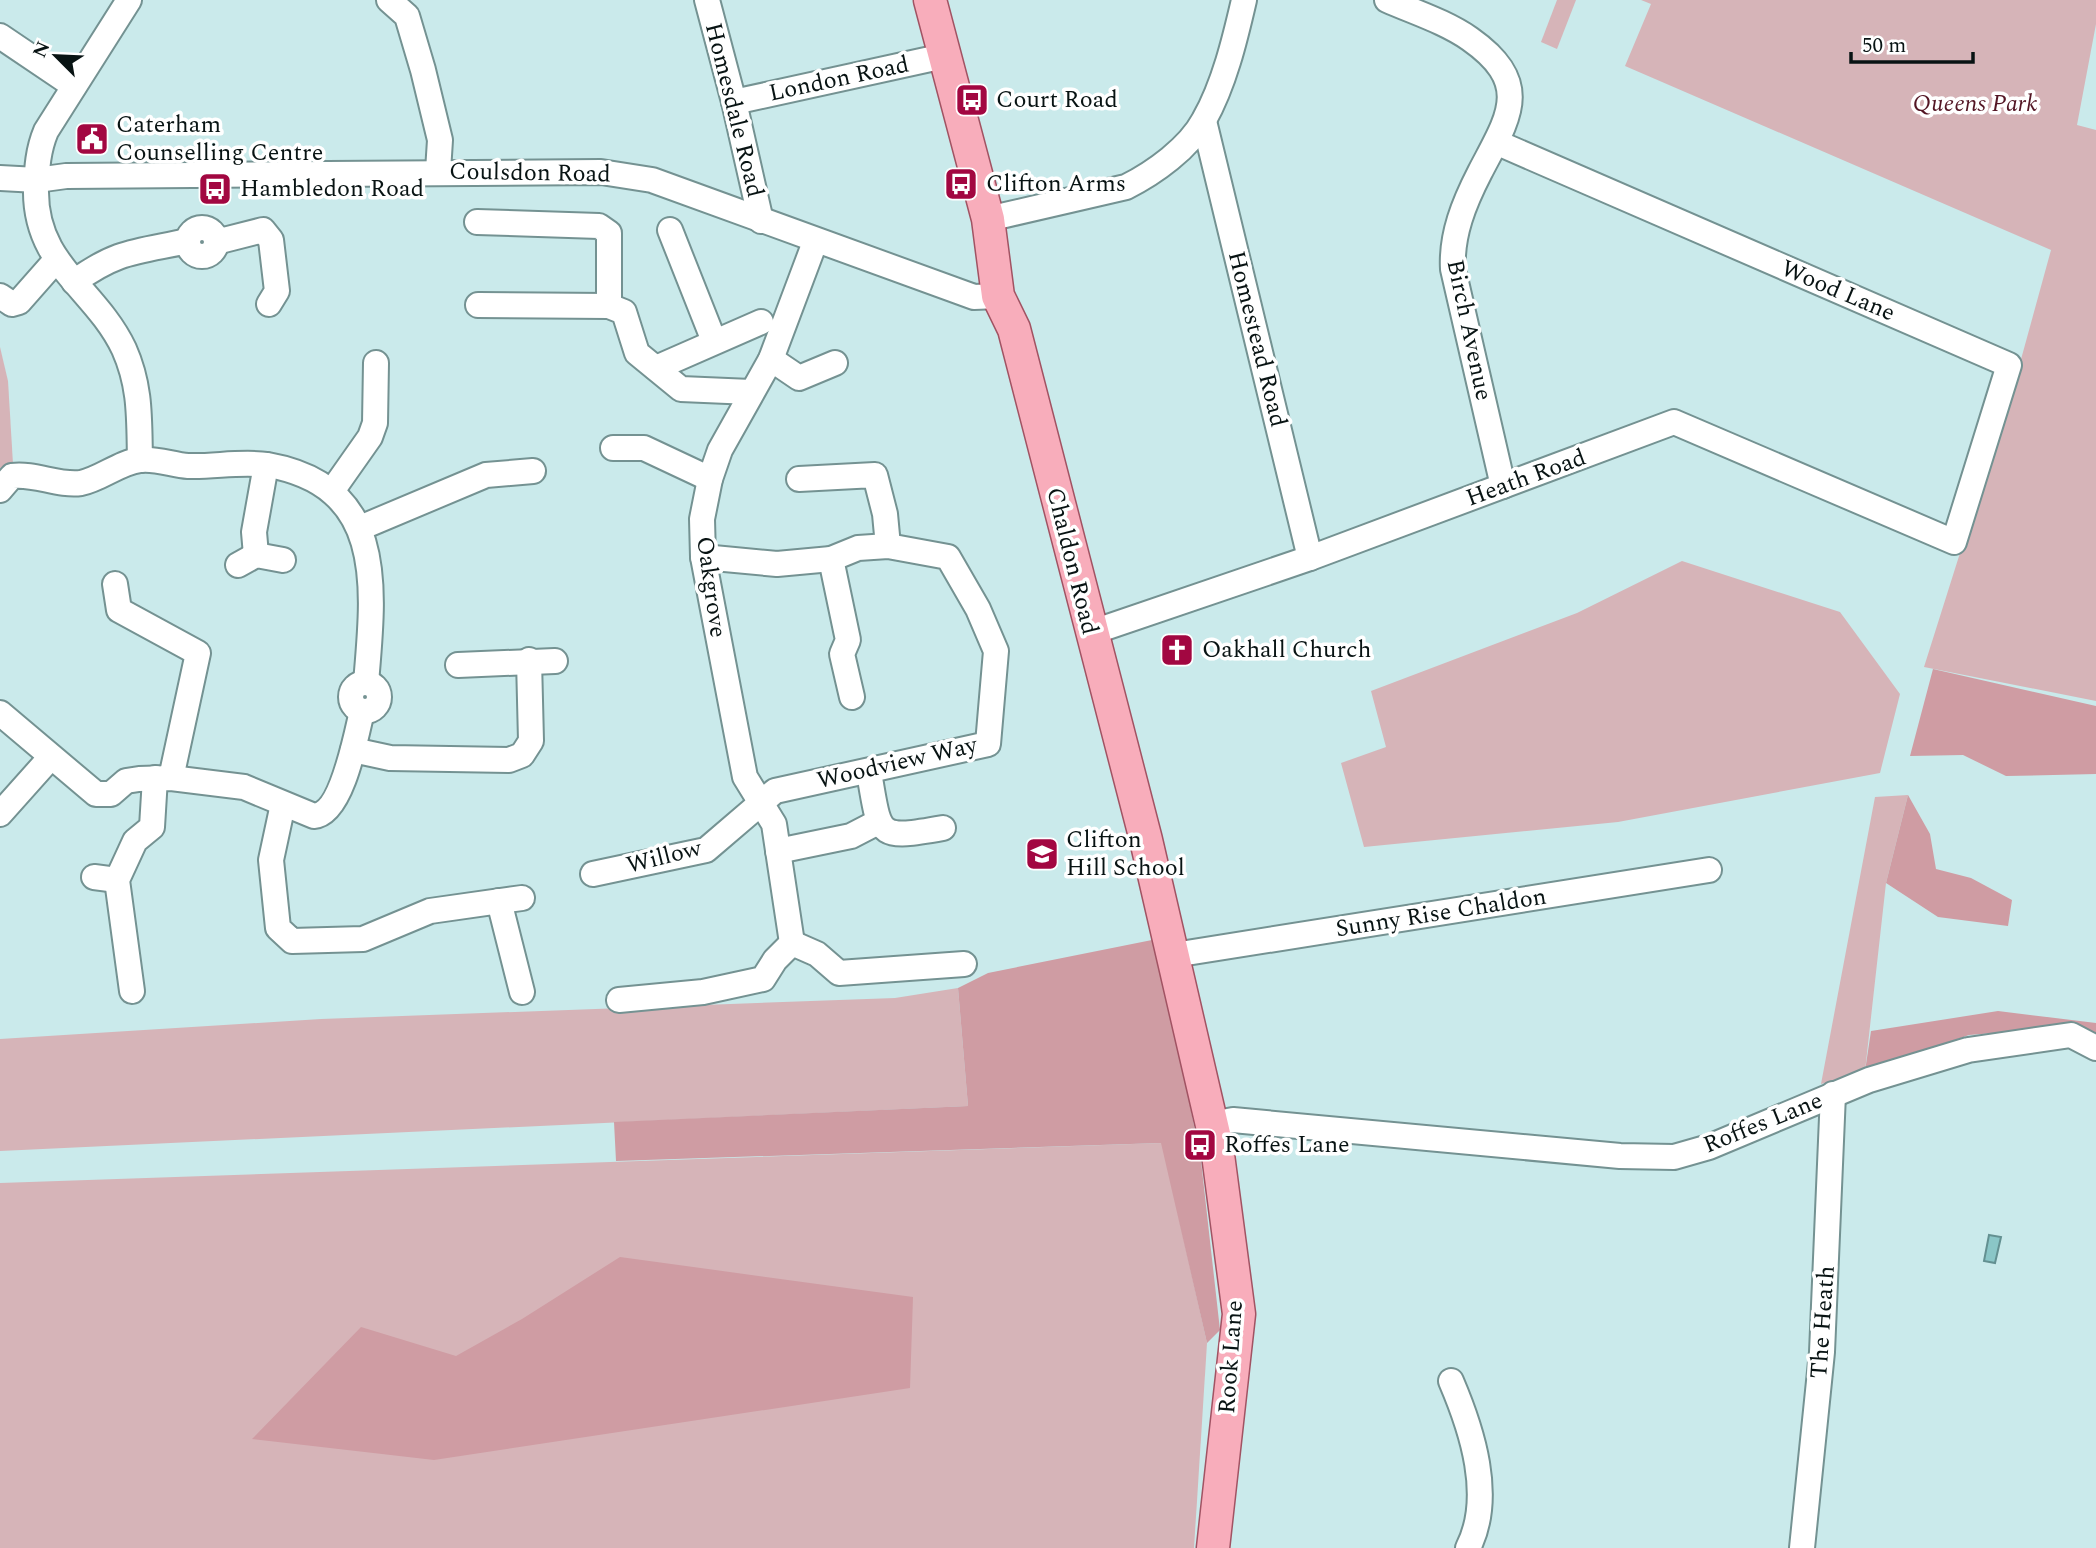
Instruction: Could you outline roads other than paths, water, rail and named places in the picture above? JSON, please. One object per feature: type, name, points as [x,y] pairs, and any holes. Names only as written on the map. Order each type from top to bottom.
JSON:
[{"type":"main road","name":"Chaldon Road","points":[[930,0],[988,219],[998,296],[1014,329],[1174,955],[1212,1124]]},
{"type":"main road","name":"Rook Lane","points":[[1212,1124],[1239,1314],[1213,1548]]},
{"type":"street","points":[[129,0],[46,131],[38,150],[37,180],[39,226],[56,260],[102,314],[122,346],[137,383],[140,460]]},
{"type":"street","points":[[389,0],[407,16],[423,70],[440,140],[438,171]]},
{"type":"street","name":"Homesdale Road","points":[[707,0],[761,221]]},
{"type":"street","points":[[988,219],[1126,187],[1142,180],[1180,148],[1204,121],[1222,76],[1244,0]]},
{"type":"street","name":"Birch Avenue","points":[[1387,0],[1468,37],[1500,67],[1511,99],[1506,124],[1465,205],[1452,252],[1453,270],[1503,486]]},
{"type":"street","points":[[0,36],[74,86]]},
{"type":"street","name":"London Road","points":[[734,102],[944,56]]},
{"type":"street","name":"Homestead Road","points":[[1204,121],[1310,558]]},
{"type":"street","name":"Wood Lane","points":[[1497,143],[2009,365],[1954,542]]},
{"type":"street","name":"Coulsdon Road","points":[[0,178],[37,180],[66,176],[438,171],[601,172],[628,175],[652,180],[816,242],[974,297],[998,296]]},
{"type":"street","points":[[477,222],[599,226],[609,233],[610,306]]},
{"type":"street","points":[[74,282],[99,264],[131,250],[187,241],[194,254],[203,257],[213,251],[216,242],[263,230],[271,240],[277,291],[269,304]]},
{"type":"street","points":[[670,230],[714,341]]},
{"type":"street","name":"Oakgrove","points":[[792,943],[774,824],[745,777],[703,557],[702,519],[710,479],[720,450],[771,359],[816,242]]},
{"type":"street","points":[[0,296],[12,304],[19,302],[56,260]]},
{"type":"street","points":[[478,305],[610,306],[624,312],[637,353],[681,389],[751,392]]},
{"type":"street","points":[[656,368],[761,322]]},
{"type":"street","points":[[771,359],[799,377],[835,363]]},
{"type":"street","points":[[332,491],[370,437],[375,423],[386,390],[376,363]]},
{"type":"street","name":"Heath Road","points":[[1090,633],[1310,558],[1674,422],[1954,542]]},
{"type":"street","points":[[613,448],[644,448],[710,479]]},
{"type":"street","points":[[0,490],[12,475],[80,483],[140,460],[188,466],[266,465],[309,478],[345,502],[360,528],[370,615],[366,682],[355,687],[351,697],[354,705],[362,711],[353,750],[337,796],[323,815],[314,816],[244,787],[163,778],[126,782],[111,794],[96,794],[50,758],[0,713]]},
{"type":"street","points":[[266,465],[247,560],[283,561]]},
{"type":"street","points":[[360,528],[486,475],[533,471]]},
{"type":"street","points":[[799,479],[875,475],[885,514],[888,546]]},
{"type":"street","name":"Woodview Way","points":[[703,557],[777,564],[831,559],[858,548],[888,546],[948,557],[972,597],[996,650],[988,744],[775,791],[762,802]]},
{"type":"street","points":[[831,559],[848,640],[842,654],[852,696]]},
{"type":"street","points":[[115,584],[119,610],[198,653],[152,827],[135,841],[106,879],[132,991]]},
{"type":"street","points":[[353,750],[390,758],[509,760],[522,755],[531,741],[529,660]]},
{"type":"street","points":[[458,665],[555,661]]},
{"type":"street","points":[[0,814],[50,758]]},
{"type":"street","points":[[869,772],[878,822],[888,833],[900,835],[943,828]]},
{"type":"street","name":"Willow","points":[[593,874],[706,849],[762,802]]},
{"type":"street","points":[[283,804],[271,860],[278,928],[292,941],[363,939],[430,911],[511,900],[522,992]]},
{"type":"street","points":[[778,851],[851,836],[878,822]]},
{"type":"street","name":"Sunny Rise Chaldon","points":[[1174,955],[1709,870]]},
{"type":"street","points":[[620,1000],[703,992],[763,979],[775,960],[792,943],[817,954],[839,973],[964,964]]},
{"type":"street","name":"Roffes Lane","points":[[1212,1124],[1233,1121],[1620,1156],[1674,1157],[1709,1147],[1833,1094],[1968,1050],[2071,1035],[2096,1048]]},
{"type":"street","name":"The Heath","points":[[1802,1548],[1822,1352],[1831,1203],[1833,1094]]},
{"type":"street","points":[[1451,1381],[1467,1419],[1481,1507],[1475,1535],[1468,1548]]},
{"type":"water","points":[[1989,1235],[2001,1237],[1995,1263],[1984,1261]]},
{"type":"place","name":"Court Road","points":[[972,100]]},
{"type":"place","name":"Caterham Counselling Centre","points":[[92,139]]},
{"type":"place","name":"Clifton Arms","points":[[961,184]]},
{"type":"place","name":"Hambledon Road","points":[[215,189]]},
{"type":"place","name":"Oakhall Church","points":[[1177,650]]},
{"type":"place","name":"Clifton Hill School","points":[[1042,854]]},
{"type":"place","name":"Roffes Lane","points":[[1200,1145]]},
{"type":"park label","name":"Queens Park","points":[[1975,104]]}]
